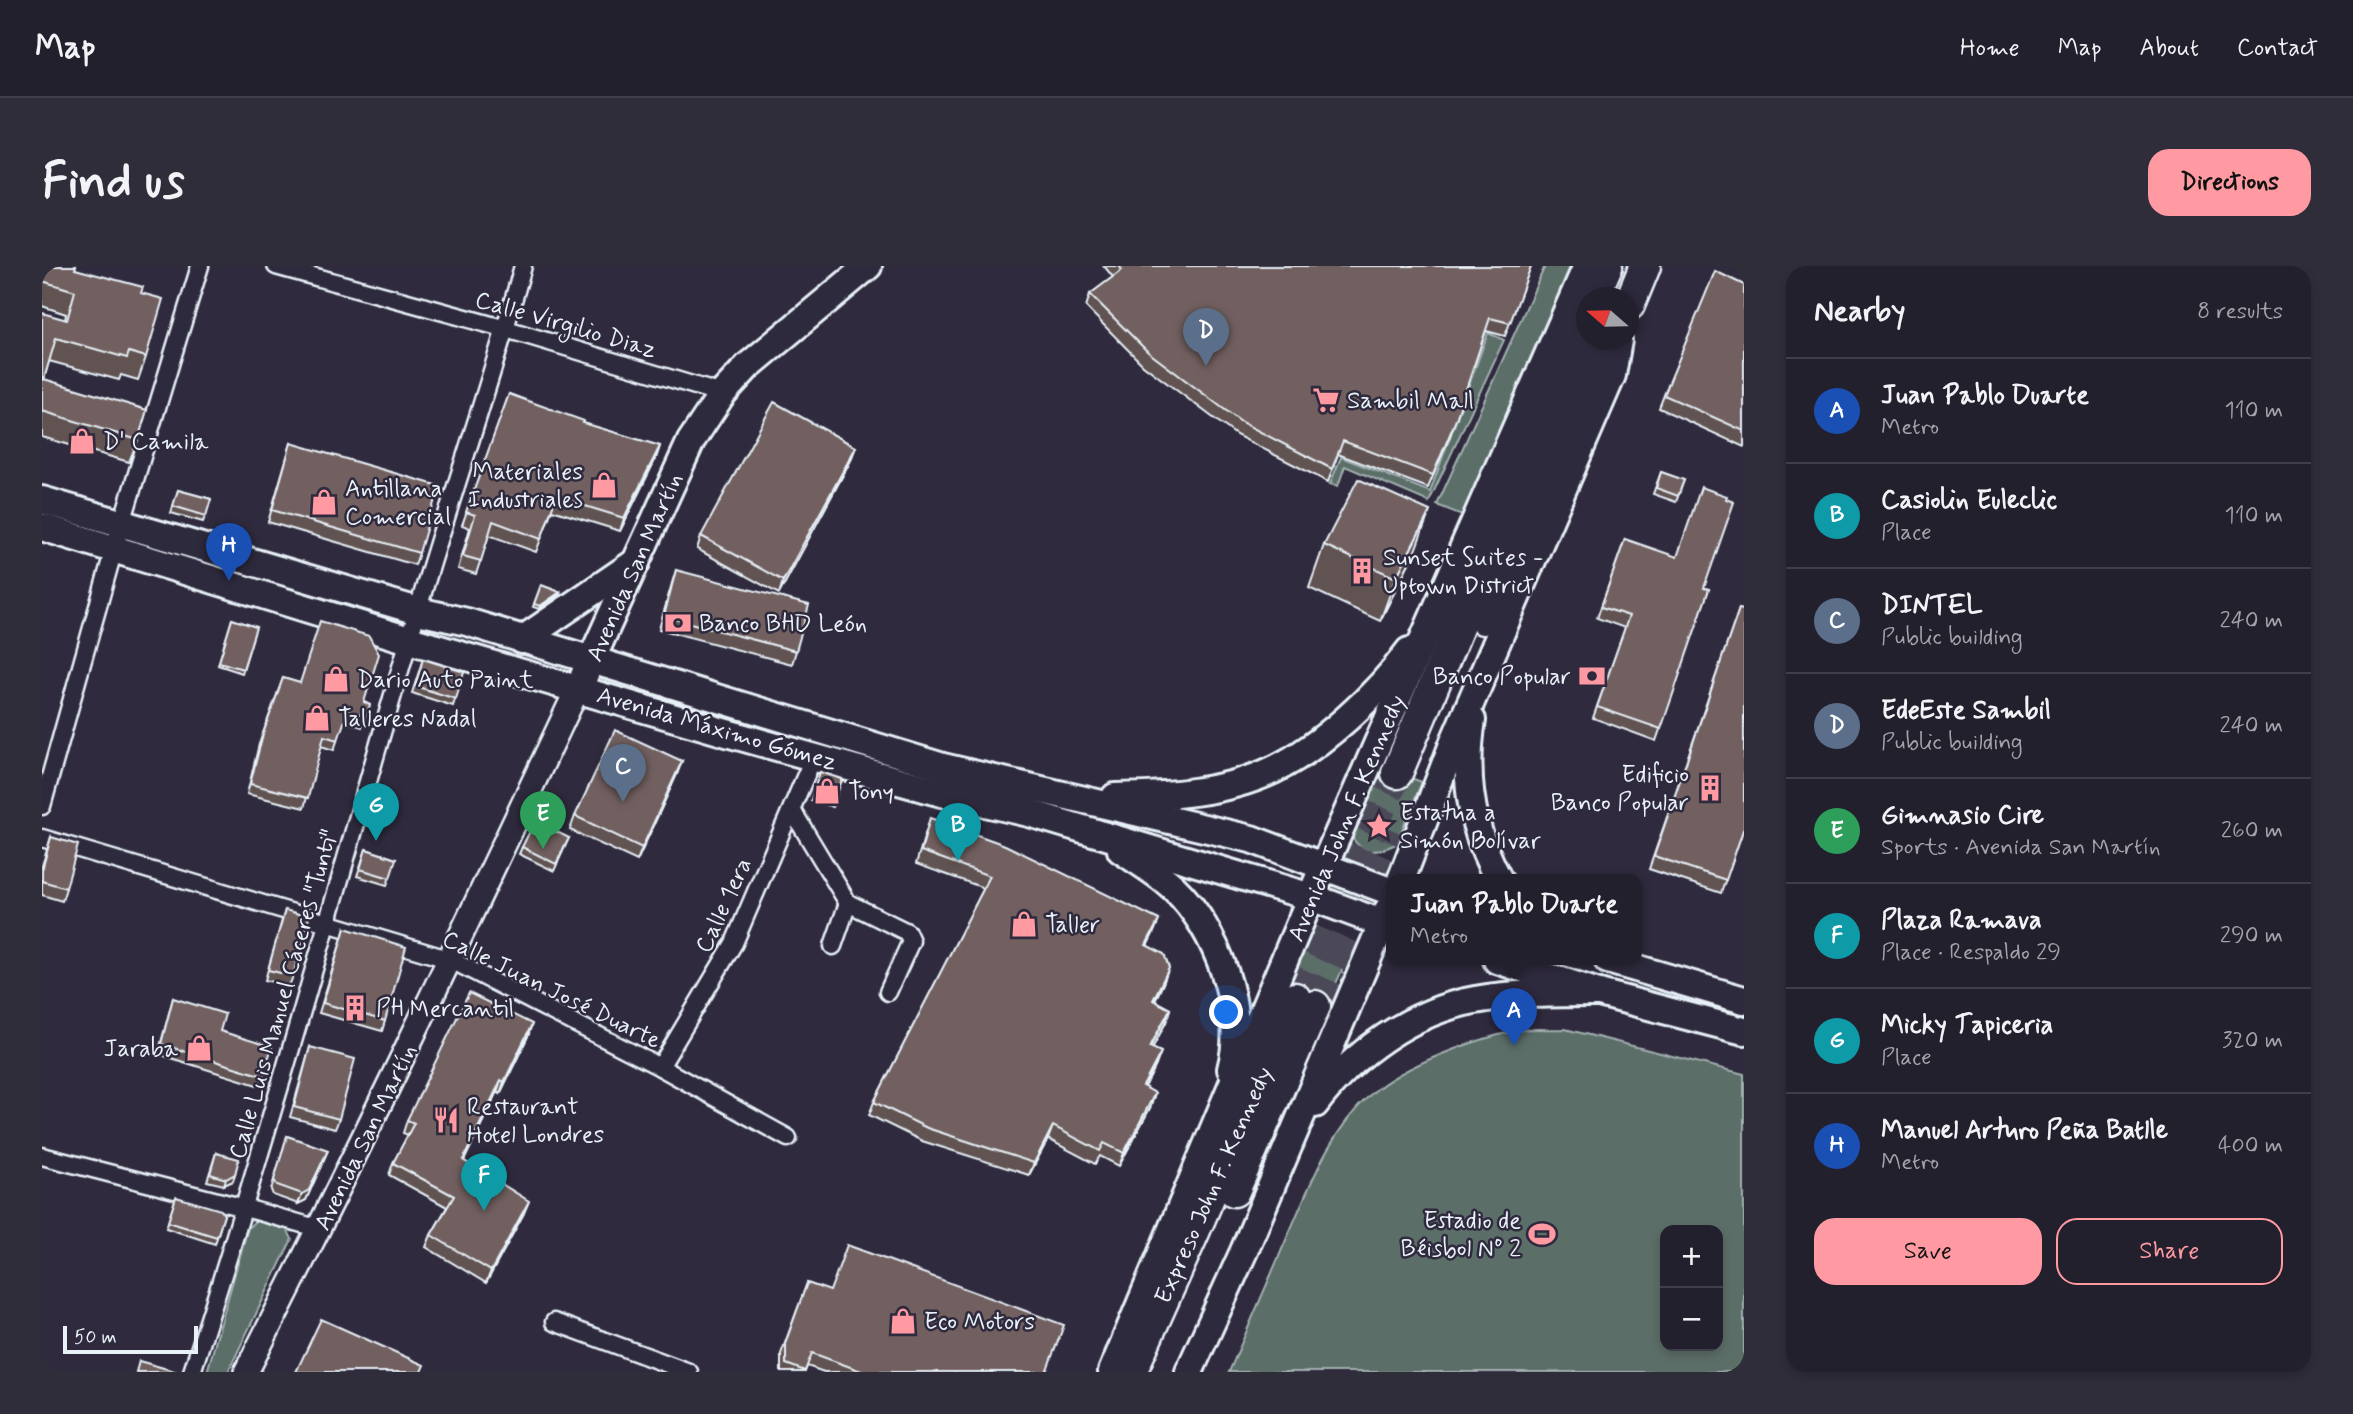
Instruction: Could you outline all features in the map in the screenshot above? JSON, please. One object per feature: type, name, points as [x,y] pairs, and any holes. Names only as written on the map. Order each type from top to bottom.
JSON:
[{"type":"highway","points":[[1598,287],[1607,266]]},
{"type":"highway","points":[[1636,287],[1645,266]]},
{"type":"highway","points":[[1576,343],[1406,777],[1587,374],[1603,350]]},
{"type":"highway","name":"Expreso John F. Kennedy","points":[[1131,1372],[1194,1232],[1305,1002],[1152,1372]]},
{"type":"main road","name":"Avenida San Martín","points":[[246,1372],[320,1229],[451,960],[691,440],[722,394],[748,366],[868,266]]},
{"type":"main road","name":"Avenida John F. Kennedy","points":[[1112,1372],[1323,868],[1587,266]]},
{"type":"main road","points":[[1403,874],[1455,739],[1612,375],[1616,350]]},
{"type":"main road","name":"Avenida Máximo Gómez","points":[[42,500],[118,537],[409,640],[723,732],[942,793],[1029,813],[1386,917]]},
{"type":"main road","name":"Avenida Máximo Gómez","points":[[42,527],[118,537],[467,622],[943,767],[1251,839],[1386,890]]},
{"type":"main road","points":[[522,640],[636,561]]},
{"type":"main road","points":[[1079,798],[1199,791],[1273,770],[1306,749],[1350,714],[1402,662],[1431,622]]},
{"type":"main road","points":[[1494,648],[1472,722],[1467,768],[1471,809],[1486,856],[1496,874]]},
{"type":"main road","points":[[1082,830],[1120,849],[1153,871],[1176,890],[1205,927],[1229,986],[1235,1019],[1233,1060],[1218,1120]]},
{"type":"main road","points":[[1189,1372],[1386,923]]},
{"type":"main road","points":[[1512,965],[1599,993],[1744,1031]]},
{"type":"main road","points":[[1625,965],[1744,1000]]},
{"type":"main road","points":[[1293,1134],[1331,1083],[1365,1051],[1412,1022],[1447,1007],[1474,1000],[1599,993]]},
{"type":"street","points":[[42,806],[118,537],[200,266]]},
{"type":"street","name":"Calle Virgilio Diaz","points":[[276,266],[506,329],[722,394]]},
{"type":"street","name":"Calle Luis Manuel Cáceres \"Tunti\"","points":[[192,1372],[245,1208],[409,640],[506,329],[523,266]]},
{"type":"street","name":"Calle 1era","points":[[660,1067],[734,943],[814,756]]},
{"type":"street","points":[[792,810],[848,903],[907,932],[911,941],[888,992]]},
{"type":"street","name":"Calle Juan José Duarte","points":[[42,838],[451,960],[660,1067],[788,1138]]},
{"type":"street","points":[[833,946],[848,903]]},
{"type":"street","points":[[42,1156],[320,1229]]},
{"type":"street","points":[[554,1322],[689,1372]]},
{"type":"green space","points":[[1545,266],[1582,266],[1472,519],[1437,505]]},
{"type":"green space","points":[[1488,333],[1504,340],[1429,502],[1345,466],[1338,486],[1330,484],[1341,457],[1430,492]]},
{"type":"green space","points":[[1378,766],[1422,782],[1396,844],[1369,851],[1358,845],[1349,832]]},
{"type":"green space","points":[[1319,940],[1337,947],[1347,959],[1326,1006],[1287,989],[1303,950]]},
{"type":"green space","points":[[1527,1029],[1565,1029],[1744,1074],[1744,1372],[1229,1372],[1321,1162],[1356,1109],[1385,1083],[1422,1063],[1464,1046]]},
{"type":"green space","points":[[257,1219],[287,1229],[292,1239],[228,1372],[207,1372],[248,1228]]},
{"type":"building","points":[[42,266],[76,266],[75,269],[143,287],[141,293],[163,299],[146,357],[129,352],[127,358],[56,338],[44,379],[147,410],[138,440],[42,411],[42,313],[67,320],[75,291],[42,281]]},
{"type":"building","name":"Sambil Mall","points":[[1119,266],[1531,266],[1510,323],[1490,318],[1455,422],[1433,475],[1343,441],[1332,469],[1241,422],[1148,352],[1090,294],[1122,270]]},
{"type":"building","points":[[1715,271],[1744,285],[1744,431],[1664,395]]},
{"type":"building","points":[[509,394],[584,421],[583,423],[660,446],[624,518],[556,497],[541,539],[493,521],[481,561],[463,556],[475,515],[466,512]]},
{"type":"building","points":[[774,402],[856,447],[783,581],[701,536]]},
{"type":"building","points":[[291,443],[439,486],[419,553],[272,510]]},
{"type":"building","points":[[1661,472],[1684,480],[1678,496],[1656,488]]},
{"type":"building","points":[[1358,479],[1430,511],[1396,578],[1324,545]]},
{"type":"building","points":[[1701,487],[1727,496],[1726,499],[1734,502],[1704,588],[1709,589],[1661,729],[1597,707],[1629,616],[1601,607],[1625,539],[1677,557]]},
{"type":"building","points":[[178,490],[211,499],[206,516],[173,506]]},
{"type":"building","points":[[676,570],[809,605],[796,651],[664,616]]},
{"type":"building","points":[[541,585],[560,592],[540,606],[534,604]]},
{"type":"building","name":"Edificio Banco Popular","points":[[1739,609],[1744,610],[1744,827],[1726,880],[1654,856]]},
{"type":"building","points":[[232,619],[256,627],[243,669],[219,662]]},
{"type":"building","points":[[320,621],[369,636],[379,654],[364,702],[370,705],[366,717],[348,711],[338,740],[324,736],[308,798],[250,784],[263,734],[283,678],[300,683]]},
{"type":"building","points":[[423,659],[464,672],[456,699],[415,686]]},
{"type":"building","points":[[615,730],[682,761],[642,848],[575,816]]},
{"type":"building","points":[[820,772],[842,779],[835,800],[813,793]]},
{"type":"building","points":[[930,818],[1005,845],[1159,920],[1146,945],[1164,954],[1169,968],[1153,1000],[1170,1009],[1150,1047],[1161,1052],[1143,1086],[1155,1093],[1124,1153],[1104,1143],[1100,1151],[1053,1126],[1034,1163],[927,1128],[874,1102],[990,876],[921,851]]},
{"type":"building","points":[[535,821],[569,838],[556,864],[522,847]]},
{"type":"building","points":[[51,837],[78,845],[66,888],[42,881],[42,870]]},
{"type":"building","points":[[366,849],[396,859],[390,878],[360,869]]},
{"type":"building","points":[[285,910],[309,917],[293,976],[268,970]]},
{"type":"building","points":[[345,928],[406,947],[385,1021],[323,1003]]},
{"type":"building","points":[[469,993],[532,1024],[504,1082],[501,1080],[463,1160],[529,1201],[491,1271],[431,1235],[454,1196],[393,1163],[414,1123],[407,1120]]},
{"type":"building","name":"Jaraba","points":[[173,998],[225,1014],[220,1031],[272,1047],[263,1076],[161,1044]]},
{"type":"building","points":[[310,1047],[355,1059],[339,1119],[294,1107]]},
{"type":"building","points":[[287,1136],[328,1150],[309,1190],[302,1194],[277,1185],[274,1180]]},
{"type":"building","points":[[216,1153],[239,1159],[235,1174],[226,1179],[210,1174]]},
{"type":"building","points":[[176,1197],[221,1210],[224,1215],[217,1237],[168,1222]]},
{"type":"building","name":"Eco Motors","points":[[847,1245],[1064,1325],[1046,1372],[864,1372],[812,1353],[805,1371],[786,1364],[786,1341],[807,1283],[830,1291]]},
{"type":"building","points":[[321,1319],[424,1365],[421,1372],[296,1372]]},
{"type":"building","points":[[139,1361],[178,1372],[136,1372]]},
{"type":"tunnel","points":[[1295,998],[1397,773]]},
{"type":"tunnel","points":[[1315,1006],[1393,830]]},
{"type":"place","name":"EdeEste Sambil","points":[[1206,366]]},
{"type":"place","name":"Sambil Mall","points":[[1326,400]]},
{"type":"place","name":"D' Camila","points":[[82,441]]},
{"type":"place","name":"Materiales Industriales","points":[[604,485]]},
{"type":"place","name":"Antillana Comercial","points":[[324,502]]},
{"type":"place","name":"Sunset Suites - Uptown District","points":[[1362,571]]},
{"type":"place","name":"Manuel Arturo Peña Batlle","points":[[229,581]]},
{"type":"place","name":"Banco BHD León","points":[[678,623]]},
{"type":"place","name":"Banco Popular","points":[[1592,676]]},
{"type":"place","name":"Dario Auto Paint","points":[[336,679]]},
{"type":"place","name":"Talleres Nadal","points":[[317,718]]},
{"type":"place","name":"Edificio Banco Popular","points":[[1710,788]]},
{"type":"place","name":"Tony","points":[[827,791]]},
{"type":"place","name":"DINTEL","points":[[623,802]]},
{"type":"place","name":"Estatua a Simón Bolívar","points":[[1379,826]]},
{"type":"place","name":"Micky Tapiceria","points":[[376,841]]},
{"type":"place","name":"Gimnasio Cire","points":[[543,849]]},
{"type":"place","name":"Casiolin Euleclic","points":[[958,861]]},
{"type":"place","name":"Taller","points":[[1024,924]]},
{"type":"place","name":"PH Mercantil","points":[[355,1008]]},
{"type":"place","name":"Juan Pablo Duarte","points":[[1514,1046]]},
{"type":"place","name":"Jaraba","points":[[199,1048]]},
{"type":"place","name":"Restaurant Hotel Londres","points":[[446,1120]]},
{"type":"place","name":"Plaza Ramava","points":[[484,1211]]},
{"type":"place","name":"Estadio de Béisbol Nº 2","points":[[1542,1234]]},
{"type":"place","name":"Eco Motors","points":[[903,1321]]}]
